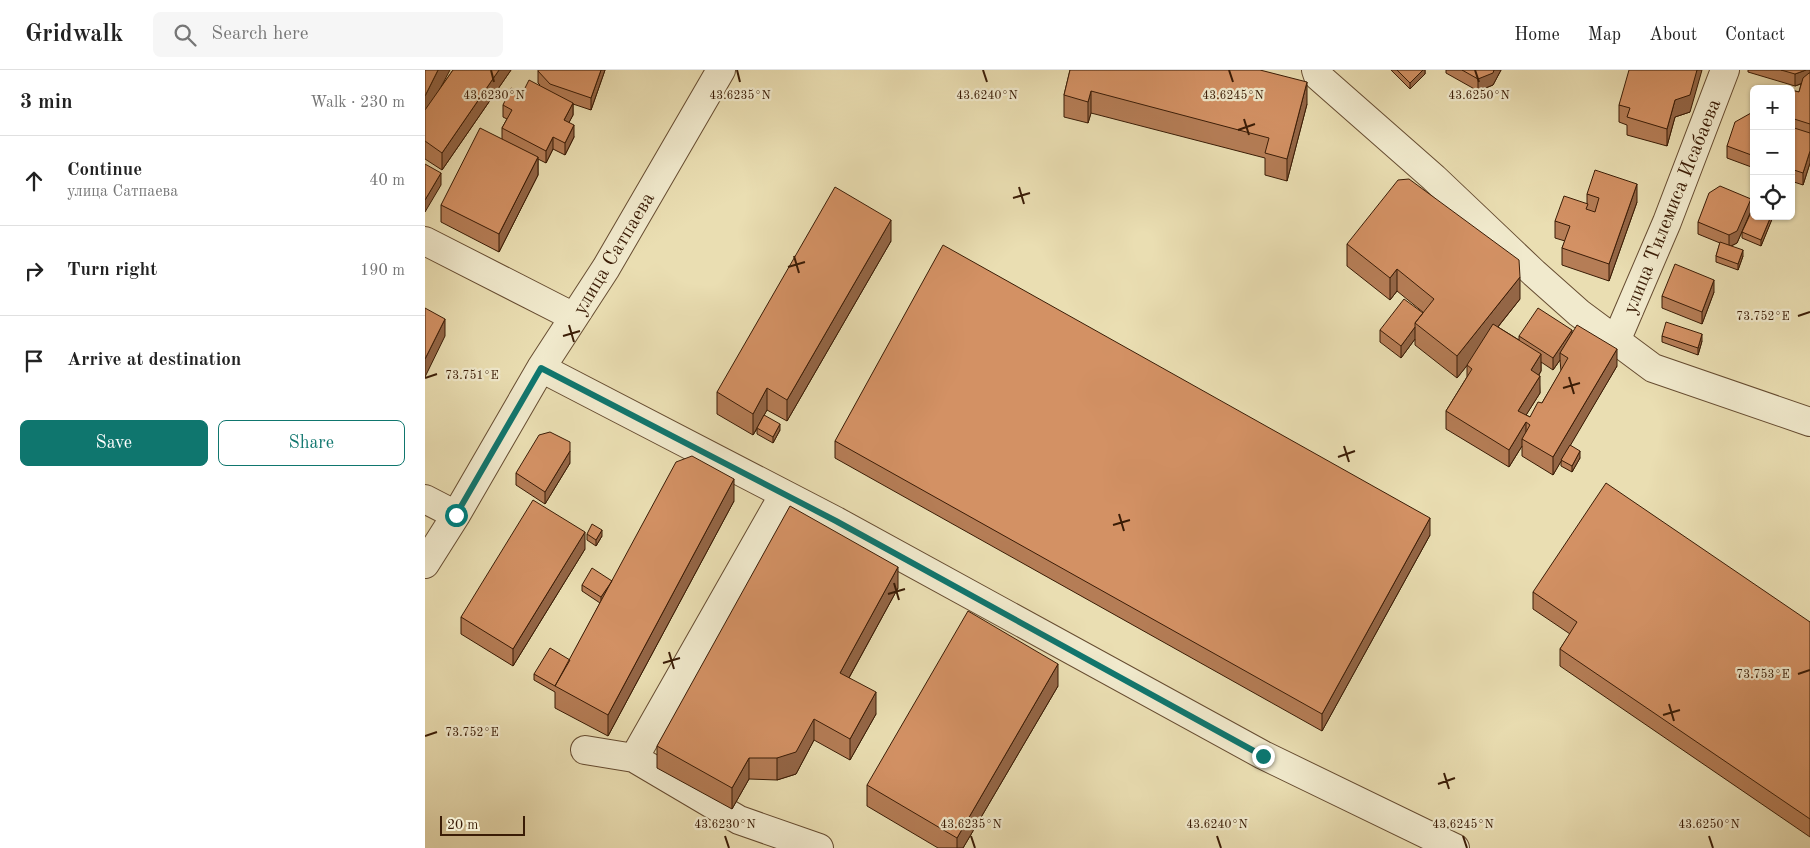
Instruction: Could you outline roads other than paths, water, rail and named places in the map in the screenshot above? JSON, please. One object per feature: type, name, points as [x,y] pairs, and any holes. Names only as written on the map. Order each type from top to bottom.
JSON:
[{"type":"street","name":"улица Сатпаева","points":[[425,564],[456,515],[541,368],[606,268],[721,70]]},
{"type":"street","points":[[1316,70],[1318,76],[1434,178],[1579,313],[1653,368],[1810,422]]},
{"type":"street","name":"улица Тилемиса Исабаева","points":[[1616,341],[1667,222],[1725,70]]},
{"type":"street","points":[[425,241],[575,317]]},
{"type":"street","points":[[541,368],[863,535],[1263,756],[1455,848]]},
{"type":"street","points":[[635,758],[784,494]]},
{"type":"street","points":[[425,499],[456,515]]},
{"type":"street","points":[[585,750],[635,758],[739,820],[819,848]]}]
